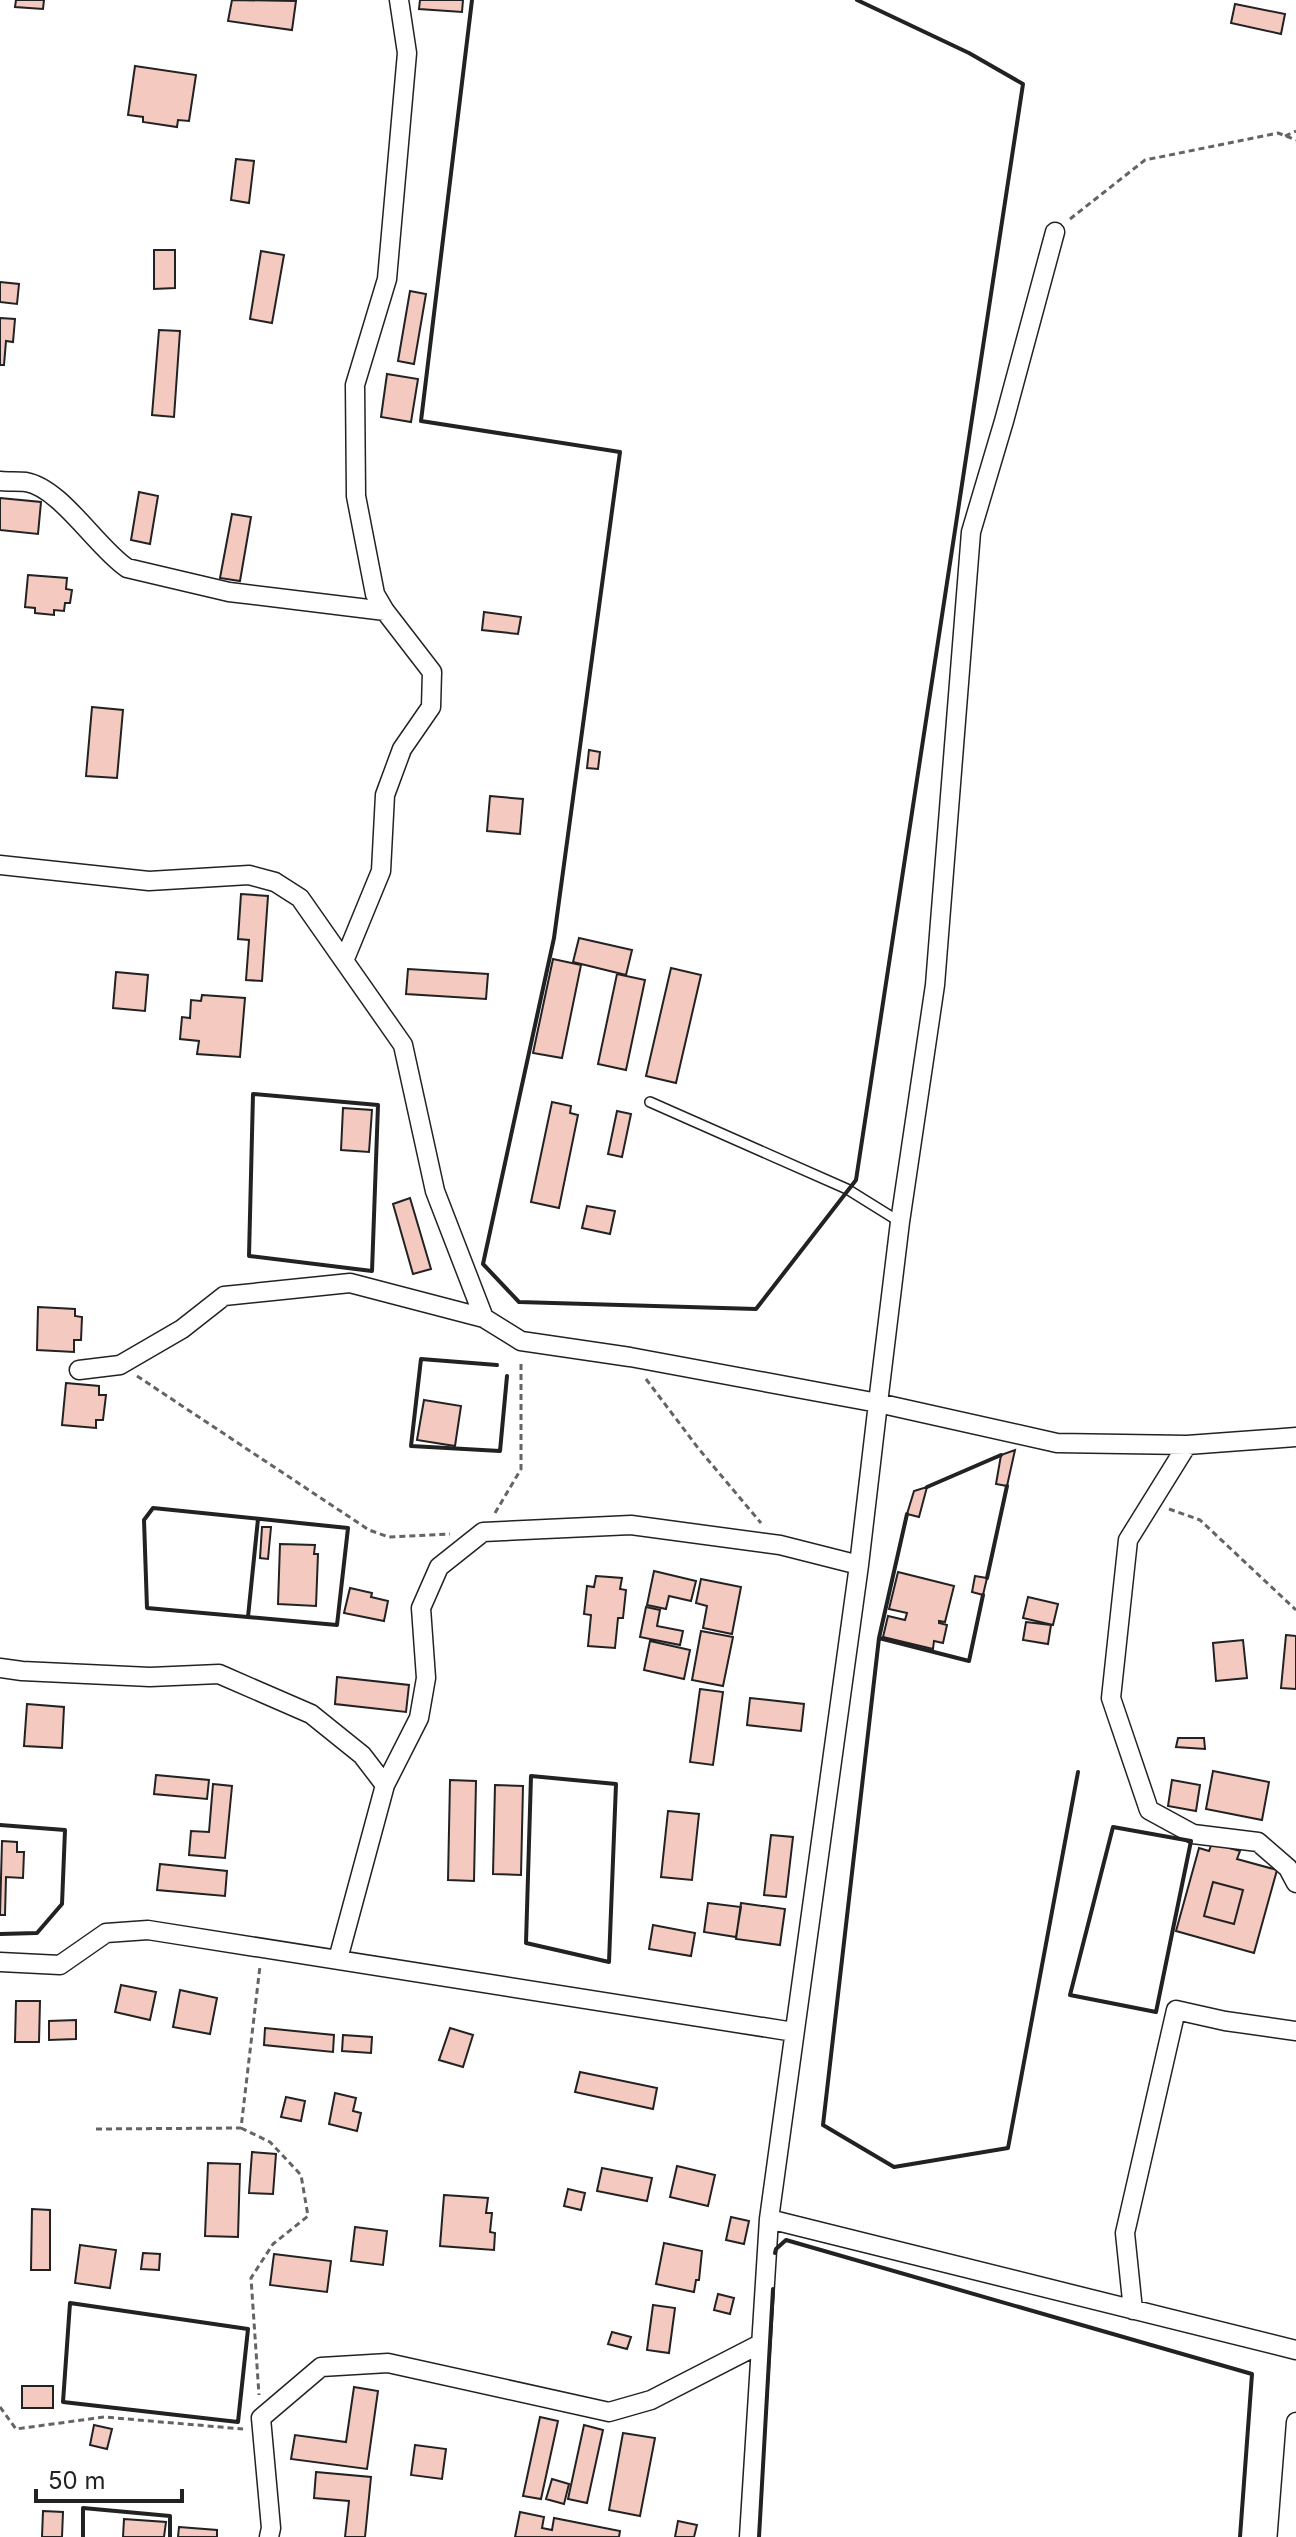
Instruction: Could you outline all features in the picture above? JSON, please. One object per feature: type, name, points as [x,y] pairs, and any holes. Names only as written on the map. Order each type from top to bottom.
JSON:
[{"type":"street","points":[[344,961],[381,871],[385,795],[402,749],[431,707],[432,672],[375,594],[356,496],[355,385],[387,279],[407,53],[399,0]]},
{"type":"street","points":[[749,2537],[769,2219],[859,1565],[900,1222],[935,985],[971,532],[1055,232]]},
{"type":"street","points":[[0,481],[27,482],[44,489],[99,541],[114,560],[127,568],[229,592],[385,611]]},
{"type":"street","points":[[0,865],[149,881],[249,875],[275,882],[300,898],[403,1045],[435,1191],[484,1318]]},
{"type":"street","points":[[79,1370],[120,1365],[182,1329],[224,1296],[350,1283],[484,1318],[521,1341],[630,1357],[878,1403],[1057,1443],[1187,1445],[1296,1437]]},
{"type":"street","points":[[1187,1445],[1128,1540],[1111,1698],[1149,1810],[1193,1834],[1258,1842],[1288,1868],[1296,1883]]},
{"type":"street","points":[[338,1959],[385,1785],[419,1718],[426,1678],[421,1608],[439,1567],[483,1532],[631,1525],[780,1545],[859,1565]]},
{"type":"street","points":[[0,1668],[150,1677],[219,1674],[311,1714],[362,1755],[385,1785]]},
{"type":"street","points":[[0,1962],[60,1965],[106,1933],[148,1930],[794,2032]]},
{"type":"street","points":[[1133,2310],[1125,2233],[1176,2010],[1296,2031]]},
{"type":"street","points":[[769,2219],[1296,2350]]},
{"type":"street","points":[[269,2537],[271,2528],[261,2418],[321,2367],[388,2363],[609,2412],[651,2400],[760,2344]]},
{"type":"street","points":[[1287,2537],[1296,2422]]},
{"type":"lane","points":[[650,1102],[847,1189],[900,1222]]},
{"type":"path","points":[[1285,136],[1296,131]]},
{"type":"path","points":[[1055,232],[1145,160],[1278,133],[1296,140]]},
{"type":"path","points":[[483,1532],[521,1469],[521,1341]]},
{"type":"path","points":[[630,1357],[698,1448],[780,1545]]},
{"type":"path","points":[[120,1365],[369,1530],[389,1537],[452,1534]]},
{"type":"path","points":[[1151,1503],[1200,1520],[1296,1610]]},
{"type":"path","points":[[241,2128],[262,1948]]},
{"type":"path","points":[[0,2407],[16,2429],[104,2417],[243,2429],[261,2418],[251,2278],[273,2244],[308,2216],[301,2175],[270,2142],[241,2128],[96,2129]]},
{"type":"building","points":[[16,0],[44,0],[43,9],[15,7]]},
{"type":"building","points":[[232,0],[296,1],[292,30],[228,21]]},
{"type":"building","points":[[420,0],[463,0],[462,12],[419,9]]},
{"type":"building","points":[[1235,4],[1285,14],[1281,34],[1231,23]]},
{"type":"building","points":[[135,66],[196,75],[189,121],[178,120],[177,127],[143,122],[143,117],[128,115]]},
{"type":"building","points":[[236,159],[254,161],[249,203],[231,200]]},
{"type":"building","points":[[154,250],[175,250],[175,288],[154,289]]},
{"type":"building","points":[[261,251],[284,255],[272,323],[250,319]]},
{"type":"building","points":[[0,282],[19,284],[17,304],[0,302]]},
{"type":"building","points":[[410,291],[426,294],[414,364],[398,361]]},
{"type":"building","points":[[0,318],[15,319],[13,342],[6,341],[4,365],[0,365]]},
{"type":"building","points":[[159,330],[180,331],[174,417],[152,415]]},
{"type":"building","points":[[387,374],[418,379],[411,422],[381,417]]},
{"type":"building","points":[[139,492],[158,496],[150,544],[131,540]]},
{"type":"building","points":[[0,498],[41,502],[38,534],[0,530]]},
{"type":"building","points":[[232,514],[251,517],[240,581],[220,578]]},
{"type":"building","points":[[28,575],[67,578],[66,589],[72,590],[70,603],[65,603],[64,611],[54,610],[54,615],[35,613],[35,608],[25,607]]},
{"type":"building","points":[[484,612],[521,617],[518,634],[482,630]]},
{"type":"building","points":[[92,707],[123,710],[117,778],[86,776]]},
{"type":"building","points":[[589,750],[600,752],[598,769],[587,768]]},
{"type":"building","points":[[490,796],[523,799],[520,834],[487,831]]},
{"type":"building","points":[[241,894],[268,896],[262,981],[246,980],[249,940],[238,939]]},
{"type":"building","points":[[579,938],[632,950],[626,975],[573,962]]},
{"type":"building","points":[[553,959],[581,965],[562,1058],[533,1053]]},
{"type":"building","points":[[671,968],[701,975],[676,1083],[646,1076]]},
{"type":"building","points":[[408,969],[488,974],[486,999],[406,994]]},
{"type":"building","points":[[116,972],[148,975],[145,1011],[113,1008]]},
{"type":"building","points":[[617,974],[645,980],[626,1070],[598,1064]]},
{"type":"building","points":[[202,995],[245,998],[240,1057],[197,1054],[199,1041],[180,1039],[182,1017],[190,1018],[191,1000],[201,1001]]},
{"type":"building","points":[[552,1102],[571,1106],[570,1113],[578,1115],[559,1208],[531,1202]]},
{"type":"building","points":[[343,1108],[372,1110],[369,1152],[341,1150]]},
{"type":"building","points":[[617,1111],[631,1114],[622,1157],[608,1154]]},
{"type":"building","points":[[410,1198],[431,1269],[413,1274],[393,1204]]},
{"type":"building","points":[[587,1206],[615,1211],[610,1234],[582,1228]]},
{"type":"building","points":[[38,1307],[75,1309],[75,1316],[82,1317],[81,1340],[74,1340],[74,1352],[37,1350]]},
{"type":"building","points":[[66,1383],[99,1386],[99,1395],[106,1395],[103,1420],[96,1420],[96,1428],[62,1425]]},
{"type":"building","points":[[424,1400],[461,1406],[455,1446],[417,1440]]},
{"type":"building","points":[[1015,1450],[1007,1486],[996,1484],[1001,1455]]},
{"type":"building","points":[[927,1487],[919,1517],[907,1514],[914,1491]]},
{"type":"building","points":[[262,1527],[271,1527],[268,1559],[260,1558]]},
{"type":"building","points":[[280,1544],[315,1545],[314,1554],[318,1554],[316,1606],[278,1604]]},
{"type":"building","points":[[654,1571],[696,1581],[691,1601],[669,1596],[666,1609],[647,1605]]},
{"type":"building","points":[[898,1572],[954,1586],[945,1622],[939,1621],[947,1625],[943,1643],[934,1641],[933,1649],[883,1637],[888,1616],[905,1620],[907,1613],[889,1609]]},
{"type":"building","points":[[596,1576],[622,1578],[620,1589],[626,1590],[623,1618],[618,1618],[615,1648],[588,1646],[591,1615],[584,1614],[587,1586],[594,1587]]},
{"type":"building","points":[[975,1576],[987,1578],[983,1595],[972,1592]]},
{"type":"building","points":[[701,1579],[741,1587],[732,1634],[703,1628],[707,1606],[696,1603]]},
{"type":"building","points":[[350,1588],[388,1601],[384,1621],[344,1613]]},
{"type":"building","points":[[1028,1597],[1058,1604],[1053,1625],[1023,1618]]},
{"type":"building","points":[[646,1607],[660,1610],[657,1626],[683,1631],[680,1645],[640,1637]]},
{"type":"building","points":[[1026,1622],[1051,1625],[1048,1644],[1023,1640]]},
{"type":"building","points":[[701,1631],[733,1637],[723,1686],[692,1680]]},
{"type":"building","points":[[1286,1635],[1296,1636],[1296,1689],[1281,1688]]},
{"type":"building","points":[[1243,1640],[1247,1678],[1216,1681],[1213,1643]]},
{"type":"building","points":[[650,1641],[690,1650],[684,1679],[644,1670]]},
{"type":"building","points":[[337,1677],[409,1685],[406,1712],[335,1704]]},
{"type":"building","points":[[700,1689],[723,1692],[713,1765],[690,1762]]},
{"type":"building","points":[[750,1698],[804,1704],[801,1731],[747,1725]]},
{"type":"building","points":[[27,1704],[64,1707],[62,1748],[24,1746]]},
{"type":"building","points":[[1178,1738],[1204,1738],[1205,1749],[1176,1747]]},
{"type":"building","points":[[1213,1771],[1269,1782],[1262,1820],[1206,1809]]},
{"type":"building","points":[[156,1775],[209,1780],[207,1799],[154,1794]]},
{"type":"building","points":[[450,1780],[476,1781],[474,1881],[448,1880]]},
{"type":"building","points":[[1172,1780],[1200,1785],[1196,1811],[1168,1806]]},
{"type":"building","points":[[213,1784],[232,1786],[225,1858],[189,1855],[191,1831],[209,1832]]},
{"type":"building","points":[[495,1785],[523,1786],[521,1875],[493,1874]]},
{"type":"building","points":[[668,1811],[699,1814],[692,1880],[661,1877]]},
{"type":"building","points":[[771,1835],[793,1837],[786,1897],[764,1895]]},
{"type":"building","points":[[2,1841],[17,1842],[17,1852],[24,1852],[23,1878],[6,1877],[5,1915],[0,1915]]},
{"type":"building","points":[[1212,1843],[1240,1851],[1237,1859],[1277,1870],[1254,1953],[1176,1931],[1199,1848],[1209,1851]],"holes":[[[1213,1882],[1243,1890],[1234,1924],[1204,1916]]]},
{"type":"building","points":[[160,1864],[227,1871],[225,1896],[157,1890]]},
{"type":"building","points":[[1213,1882],[1243,1890],[1234,1924],[1204,1916]]},
{"type":"building","points":[[708,1903],[741,1907],[736,1937],[704,1932]]},
{"type":"building","points":[[741,1903],[785,1909],[780,1945],[736,1939]]},
{"type":"building","points":[[653,1925],[695,1933],[691,1956],[649,1949]]},
{"type":"building","points":[[121,1985],[156,1992],[150,2020],[115,2012]]},
{"type":"building","points":[[180,1990],[217,1998],[210,2034],[173,2027]]},
{"type":"building","points":[[16,2001],[40,2001],[39,2042],[15,2042]]},
{"type":"building","points":[[76,2020],[76,2039],[49,2040],[49,2021]]},
{"type":"building","points":[[265,2028],[334,2035],[333,2052],[264,2045]]},
{"type":"building","points":[[450,2028],[473,2035],[463,2067],[439,2060]]},
{"type":"building","points":[[343,2035],[372,2037],[371,2053],[342,2051]]},
{"type":"building","points":[[580,2072],[657,2088],[653,2109],[575,2092]]},
{"type":"building","points":[[335,2093],[356,2098],[353,2111],[361,2113],[357,2131],[329,2124]]},
{"type":"building","points":[[286,2097],[305,2101],[301,2121],[281,2117]]},
{"type":"building","points":[[252,2152],[276,2154],[273,2194],[249,2193]]},
{"type":"building","points":[[208,2163],[240,2164],[238,2237],[205,2236]]},
{"type":"building","points":[[677,2166],[715,2175],[708,2206],[670,2197]]},
{"type":"building","points":[[602,2168],[652,2178],[647,2201],[597,2191]]},
{"type":"building","points":[[568,2189],[585,2193],[581,2210],[564,2206]]},
{"type":"building","points":[[444,2195],[488,2198],[486,2213],[492,2213],[490,2232],[495,2233],[494,2250],[440,2246]]},
{"type":"building","points":[[32,2209],[50,2210],[50,2270],[31,2270]]},
{"type":"building","points":[[731,2217],[749,2221],[744,2244],[726,2240]]},
{"type":"building","points":[[355,2227],[387,2231],[383,2265],[351,2261]]},
{"type":"building","points":[[664,2243],[702,2251],[699,2280],[696,2280],[694,2292],[656,2284]]},
{"type":"building","points":[[80,2245],[116,2250],[110,2288],[75,2283]]},
{"type":"building","points":[[143,2253],[160,2254],[159,2270],[141,2269]]},
{"type":"building","points":[[274,2254],[331,2261],[327,2292],[270,2285]]},
{"type":"building","points":[[718,2294],[734,2298],[730,2314],[714,2310]]},
{"type":"building","points":[[653,2305],[675,2308],[669,2353],[647,2350]]},
{"type":"building","points":[[612,2332],[631,2337],[627,2349],[608,2344]]},
{"type":"building","points":[[22,2386],[53,2386],[53,2408],[22,2408]]},
{"type":"building","points":[[354,2387],[378,2391],[367,2469],[291,2459],[295,2435],[346,2442]]},
{"type":"building","points":[[540,2417],[558,2421],[541,2499],[523,2496]]},
{"type":"building","points":[[94,2425],[112,2429],[107,2449],[90,2445]]},
{"type":"building","points":[[584,2425],[603,2430],[587,2503],[568,2499]]},
{"type":"building","points":[[623,2433],[655,2438],[640,2516],[609,2510]]},
{"type":"building","points":[[415,2445],[446,2449],[442,2479],[411,2475]]},
{"type":"building","points":[[316,2472],[371,2477],[365,2537],[345,2537],[349,2501],[314,2498]]},
{"type":"building","points":[[552,2479],[569,2484],[564,2504],[546,2499]]},
{"type":"building","points":[[43,2511],[63,2512],[62,2537],[42,2537]]},
{"type":"building","points":[[520,2512],[544,2517],[542,2528],[552,2530],[554,2518],[620,2531],[619,2537],[515,2537]]},
{"type":"building","points":[[124,2519],[166,2522],[164,2537],[123,2537]]},
{"type":"building","points":[[678,2521],[697,2525],[694,2537],[675,2537]]},
{"type":"building","points":[[179,2527],[217,2530],[217,2537],[178,2537]]},
{"type":"wall","points":[[472,0],[421,421],[620,452],[554,938],[483,1264],[519,1302],[756,1309],[856,1180],[1023,84],[969,53],[857,0]]},
{"type":"wall","points":[[253,1094],[378,1105],[372,1271],[249,1256],[253,1094]]},
{"type":"wall","points":[[497,1365],[421,1359],[411,1446],[500,1451],[507,1376]]},
{"type":"wall","points":[[927,1487],[1001,1455]]},
{"type":"wall","points":[[987,1578],[1007,1486]]},
{"type":"wall","points":[[153,1508],[348,1528],[337,1625],[147,1608],[144,1520],[153,1508]]},
{"type":"wall","points":[[907,1514],[879,1638],[969,1661],[983,1595]]},
{"type":"wall","points":[[248,1617],[258,1519]]},
{"type":"wall","points":[[879,1638],[823,2125],[894,2167],[1008,2148],[1078,1772]]},
{"type":"wall","points":[[531,1776],[616,1784],[609,1962],[526,1943],[531,1776]]},
{"type":"wall","points":[[0,1825],[65,1830],[62,1904],[37,1933],[0,1934]]},
{"type":"wall","points":[[1113,1827],[1191,1841],[1156,2012],[1070,1995],[1113,1827]]},
{"type":"wall","points":[[775,2253],[786,2240],[1252,2374],[1240,2537]]},
{"type":"wall","points":[[759,2537],[773,2289]]},
{"type":"wall","points":[[70,2303],[248,2329],[238,2422],[63,2402],[70,2303]]},
{"type":"wall","points":[[83,2537],[83,2508],[170,2516],[170,2537]]}]
